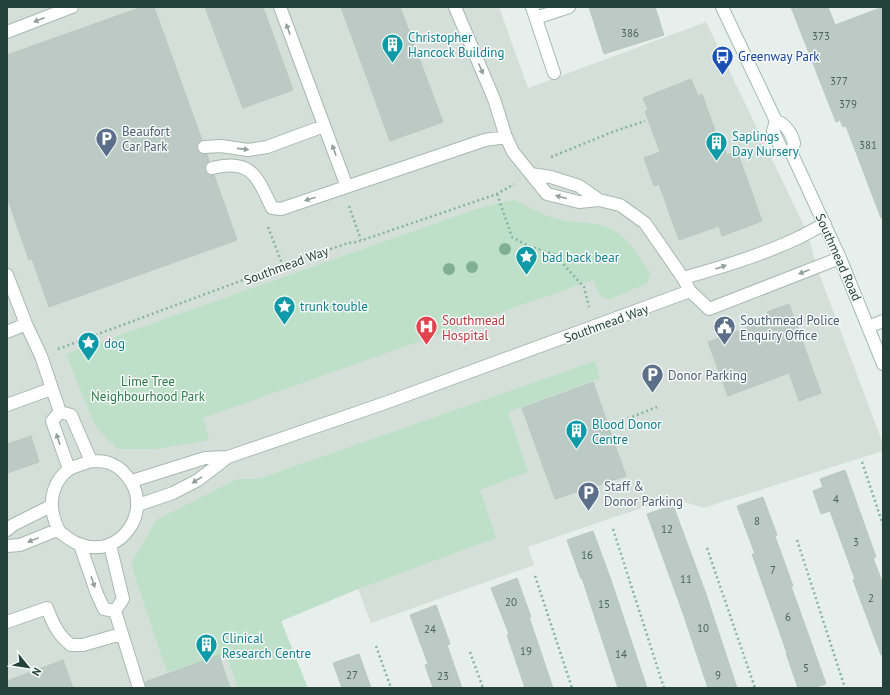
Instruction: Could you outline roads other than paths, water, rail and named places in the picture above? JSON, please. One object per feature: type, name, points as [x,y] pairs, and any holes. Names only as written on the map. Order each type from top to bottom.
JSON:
[{"type":"main road","points":[[7,32],[72,7]]},
{"type":"main road","points":[[280,7],[345,188]]},
{"type":"main road","points":[[455,7],[494,99],[506,137],[513,152],[547,194],[579,202],[599,200],[620,205],[646,223],[690,291],[709,309],[840,258]]},
{"type":"main road","points":[[554,73],[534,13],[569,7]]},
{"type":"main road","name":"Southmead Road","points":[[722,7],[776,121],[773,131],[782,150],[791,152],[825,224],[883,364]]},
{"type":"main road","points":[[204,147],[221,146],[248,150],[267,147],[324,126]]},
{"type":"main road","points":[[212,168],[236,166],[248,169],[259,180],[272,208],[281,209],[485,140],[506,137]]},
{"type":"main road","points":[[531,174],[551,177],[578,186],[599,200]]},
{"type":"main road","points":[[683,278],[754,255],[800,237],[825,224]]},
{"type":"main road","points":[[7,275],[26,324],[41,356],[60,412]]},
{"type":"main road","name":"Southmead Way","points":[[132,481],[205,458],[228,457],[385,403],[690,291]]},
{"type":"main road","points":[[868,327],[883,321]]},
{"type":"main road","points":[[7,332],[26,324]]},
{"type":"main road","points":[[7,404],[51,389]]},
{"type":"main road","points":[[60,412],[71,415],[91,461]]},
{"type":"main road","points":[[60,412],[52,421],[69,469]]},
{"type":"main road","name":"Southmead Way","points":[[138,505],[173,493],[198,480],[228,457]]},
{"type":"main road","points":[[91,461],[107,462],[121,469],[132,481],[137,493],[138,505],[134,522],[125,536],[110,545],[95,548],[80,545],[57,530],[51,506],[53,492],[59,479],[69,469],[91,461]]},
{"type":"main road","points":[[7,530],[17,523],[51,506]]},
{"type":"main road","points":[[7,546],[20,545],[57,530]]},
{"type":"main road","points":[[80,545],[97,594],[104,609],[115,612]]},
{"type":"main road","points":[[110,545],[123,599],[115,612],[139,688]]},
{"type":"main road","points":[[7,622],[48,608],[52,621],[62,638],[71,645],[83,645],[121,634]]},
{"type":"place","name":"Christopher Hancock Building","points":[[392,64]]},
{"type":"place","name":"Greenway Park","points":[[723,76]]},
{"type":"place","name":"Beaufort Car Park","points":[[107,158]]},
{"type":"place","name":"Saplings Day Nursery","points":[[716,162]]},
{"type":"place","name":"bad back bear","points":[[527,276]]},
{"type":"place","name":"trunk touble","points":[[284,326]]},
{"type":"place","name":"Southmead Hospital","points":[[427,346]]},
{"type":"place","name":"Southmead Police Enquiry Office","points":[[725,346]]},
{"type":"place","name":"dog","points":[[89,362]]},
{"type":"place","name":"Donor Parking","points":[[652,394]]},
{"type":"place","name":"Blood Donor Centre","points":[[577,450]]},
{"type":"place","name":"Staff & Donor Parking","points":[[589,512]]},
{"type":"place","name":"Clinical Research Centre","points":[[207,664]]},
{"type":"park label","name":"Lime Tree Neighbourhood Park","points":[[148,388]]}]
